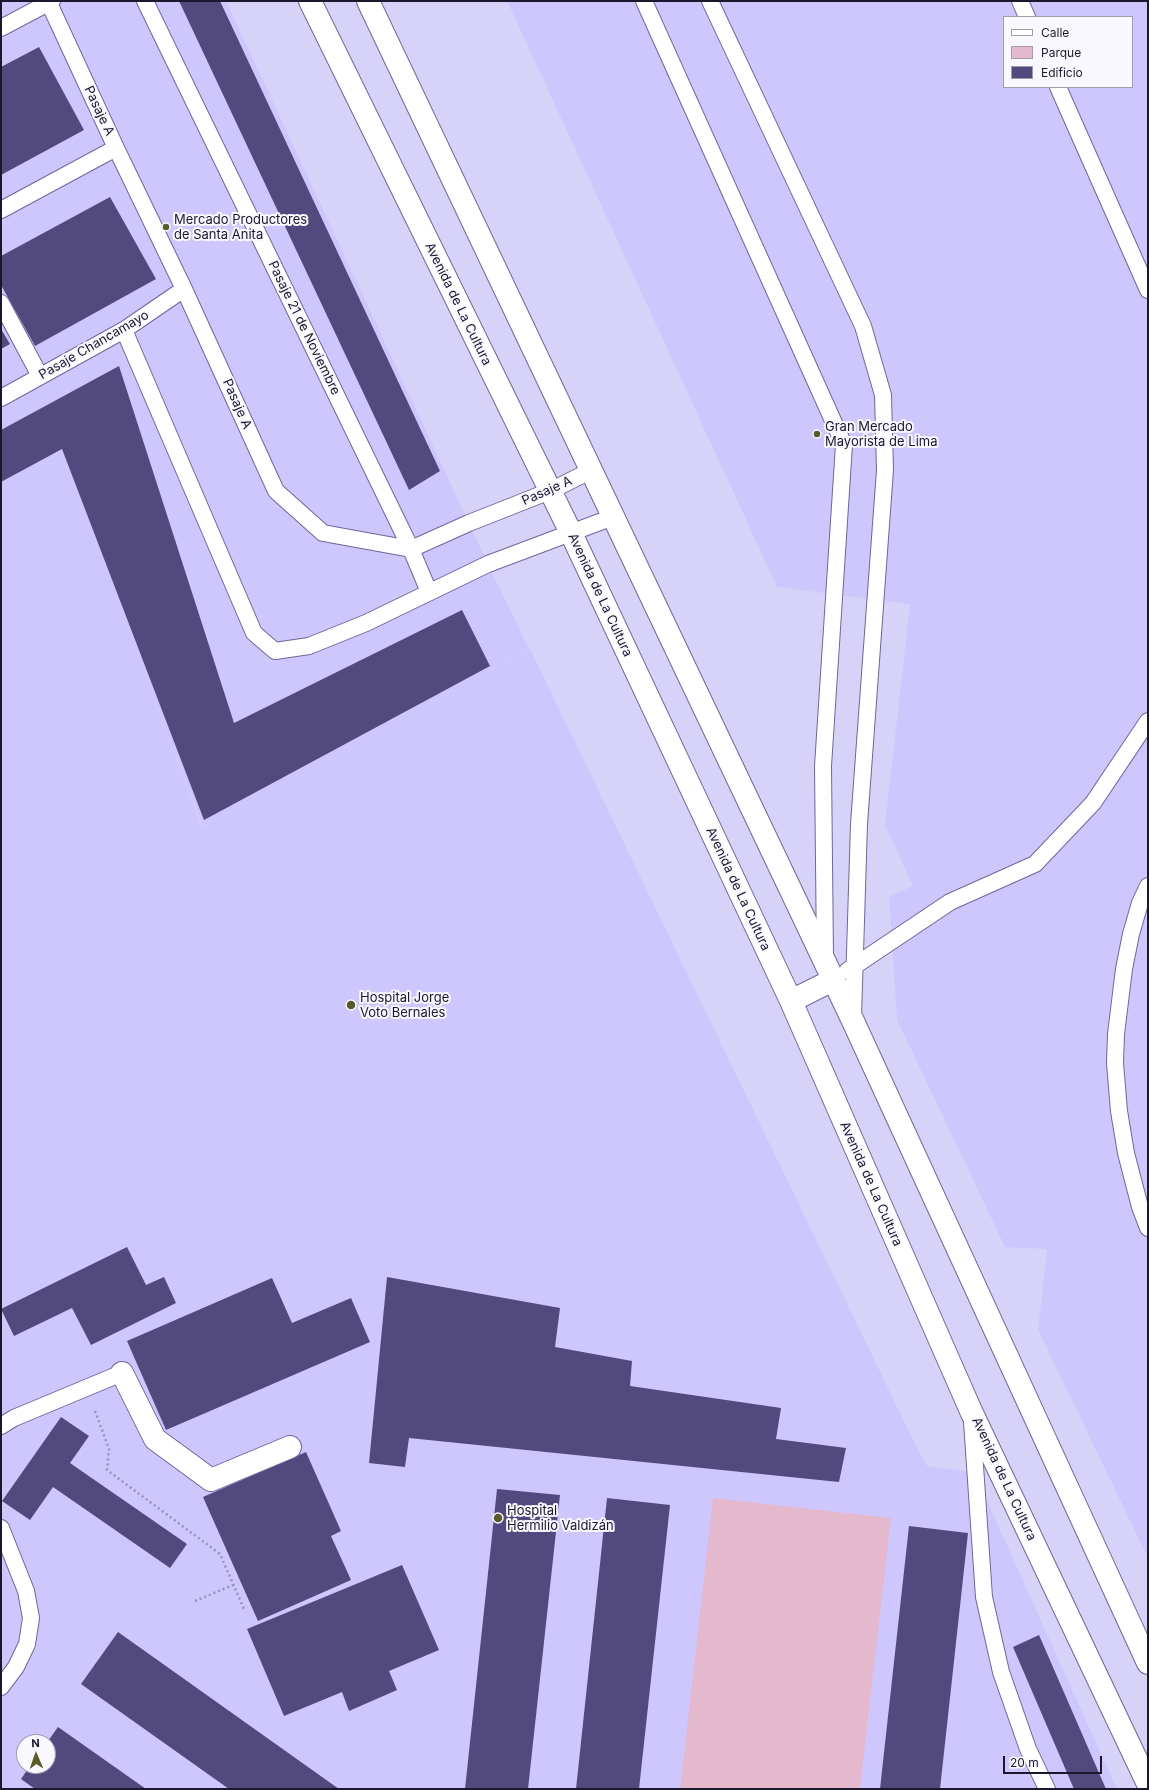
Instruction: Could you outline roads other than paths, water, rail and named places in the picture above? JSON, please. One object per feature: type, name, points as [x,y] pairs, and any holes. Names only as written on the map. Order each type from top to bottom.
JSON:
[{"type":"main road","name":"Avenida de La Cultura","points":[[310,1],[571,533],[791,1001],[971,1411],[1148,1784]]},
{"type":"main road","points":[[368,1],[853,1021],[1148,1663]]},
{"type":"main road","points":[[791,1001],[829,972]]},
{"type":"main road","points":[[122,1373],[154,1439],[211,1480],[290,1447]]},
{"type":"lane","name":"Pasaje 21 de Noviembre","points":[[145,1],[411,549],[429,592]]},
{"type":"lane","points":[[644,1],[844,445],[823,766],[829,972],[854,967],[950,902],[1035,864],[1093,803],[1148,721]]},
{"type":"lane","points":[[710,1],[863,326],[883,395],[885,470],[859,824],[853,1021]]},
{"type":"lane","points":[[1020,1],[1027,16]]},
{"type":"lane","name":"Pasaje A","points":[[49,2],[116,148],[184,289],[276,491],[323,533],[411,549],[469,523],[550,491],[592,470]]},
{"type":"lane","points":[[1,28],[49,2]]},
{"type":"lane","points":[[1058,88],[1148,290]]},
{"type":"lane","points":[[1,210],[116,148]]},
{"type":"lane","name":"Pasaje Chancamayo","points":[[1,398],[124,330],[184,289]]},
{"type":"lane","points":[[1,303],[40,376]]},
{"type":"lane","points":[[124,330],[254,633],[275,651],[309,646],[366,623],[488,564],[613,517]]},
{"type":"lane","points":[[1148,886],[1140,903],[1131,934],[1124,969],[1116,1027],[1115,1063],[1119,1111],[1126,1153],[1140,1207],[1148,1228]]},
{"type":"lane","points":[[1,1426],[14,1418],[122,1373]]},
{"type":"lane","points":[[971,1411],[984,1597],[1000,1672],[1028,1749],[1047,1789]]},
{"type":"lane","points":[[1,1528],[26,1591],[31,1618],[27,1644],[16,1667],[1,1687]]},
{"type":"place","name":"Mercado Productores de Santa Anita","points":[[166,227]]},
{"type":"place","name":"Gran Mercado Mayorista de Lima","points":[[817,434]]},
{"type":"place","name":"Hospital Jorge Voto Bernales","points":[[351,1005]]},
{"type":"place","name":"Hospital Hermilio Valdizán","points":[[498,1518]]}]
